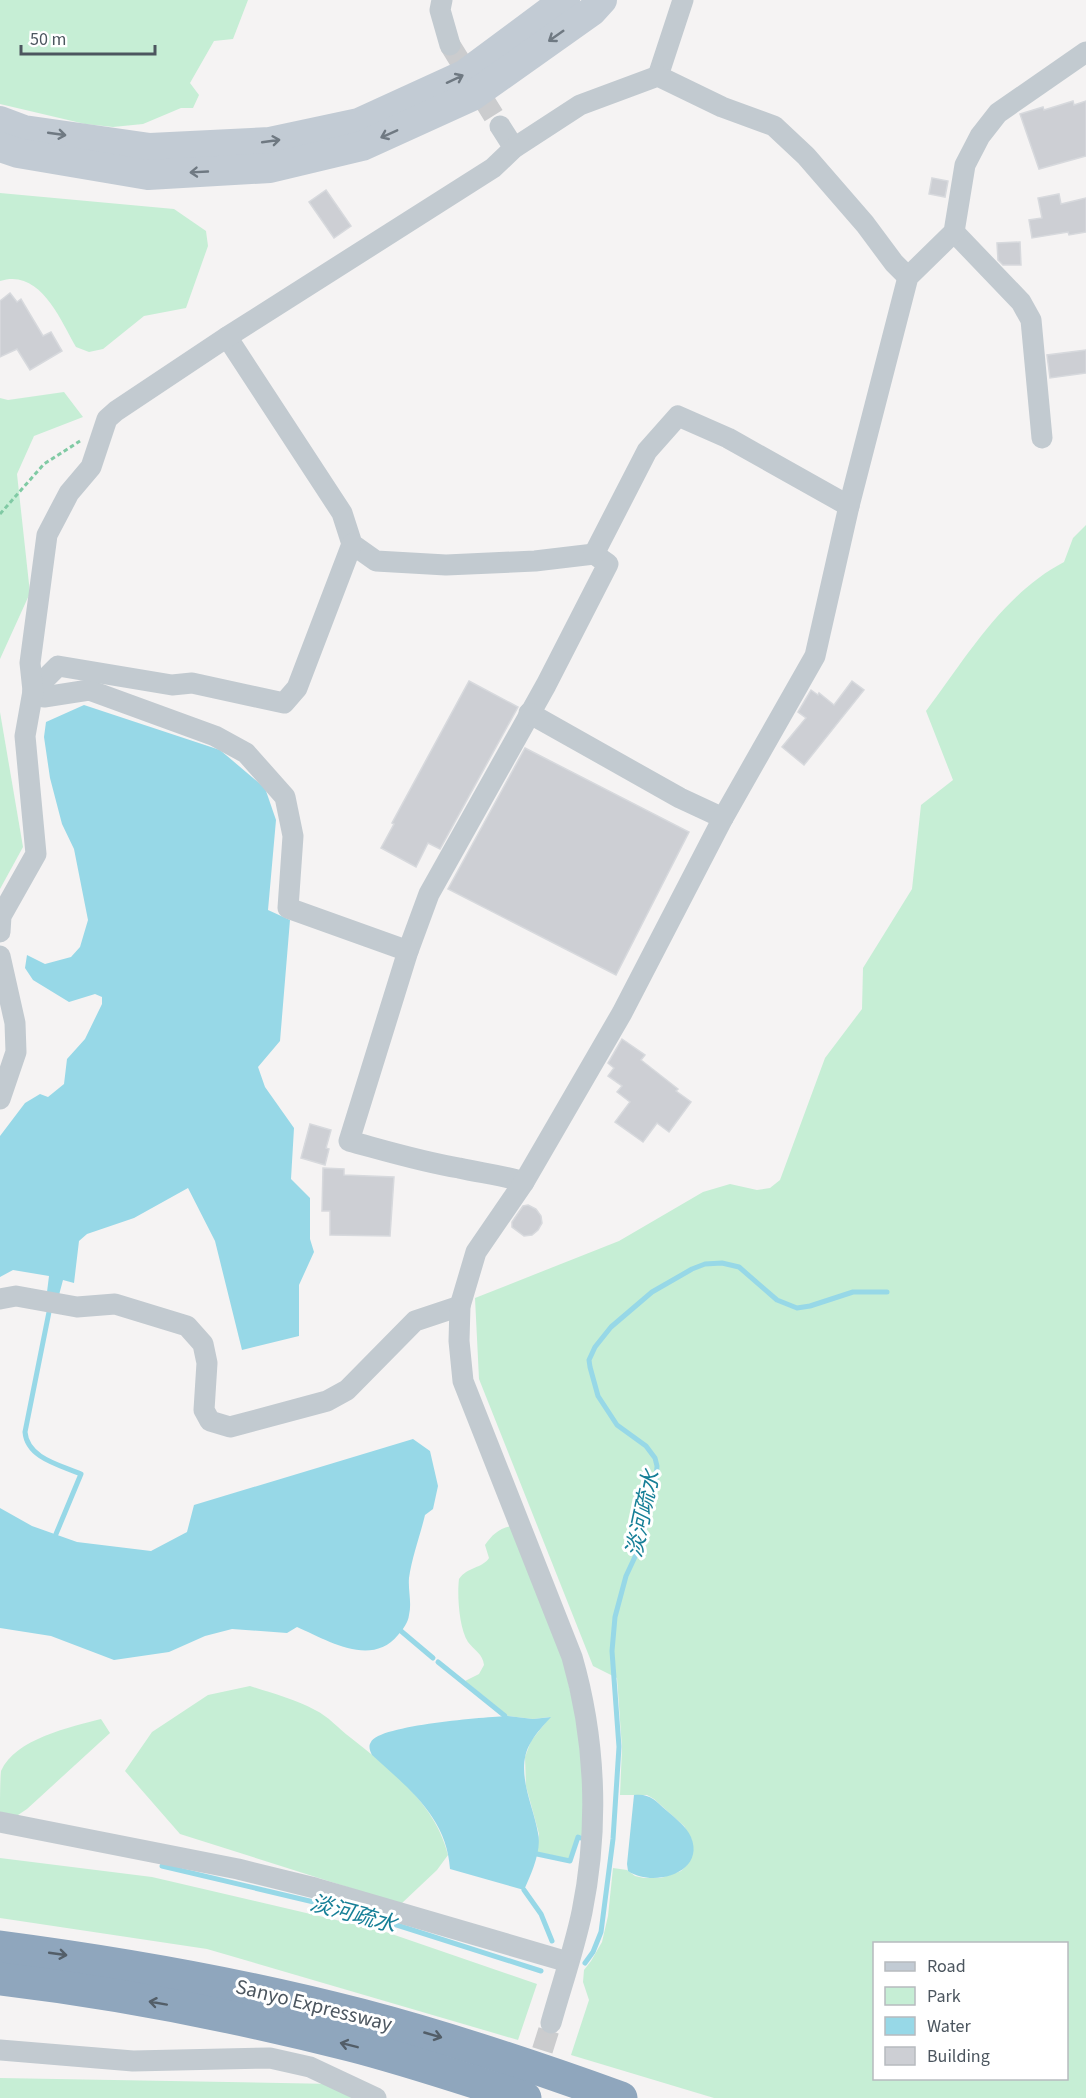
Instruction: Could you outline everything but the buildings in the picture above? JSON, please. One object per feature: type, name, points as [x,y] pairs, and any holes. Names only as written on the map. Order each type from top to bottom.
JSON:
[{"type":"highway","name":"Sanyo Expressway","points":[[0,1947],[133,1966],[300,2000],[446,2038],[621,2098]]},
{"type":"highway","name":"Sanyo Expressway","points":[[0,1979],[178,2007],[284,2029],[394,2057],[525,2098]]},
{"type":"street","points":[[442,0],[440,10],[450,45]]},
{"type":"street","points":[[0,121],[24,129],[150,148],[270,142],[359,123],[464,75],[565,0]]},
{"type":"street","points":[[0,147],[18,153],[148,175],[270,168],[350,149],[362,146],[472,96],[592,11],[602,0]]},
{"type":"street","points":[[658,76],[682,0]]},
{"type":"street","points":[[551,2023],[585,1897],[591,1839],[592,1777],[589,1733],[572,1657],[463,1381],[459,1341],[460,1306],[476,1252],[524,1182],[622,1013],[723,818],[815,656],[849,506],[908,277],[954,232],[965,165],[980,136],[998,113],[1086,52]]},
{"type":"street","points":[[0,932],[1,916],[36,854],[25,736],[33,691],[30,663],[45,565],[47,535],[69,493],[91,467],[107,419],[116,411],[227,337],[493,168],[514,148],[580,105],[658,76],[722,107],[774,126],[806,156],[908,277]]},
{"type":"street","points":[[500,126],[514,148]]},
{"type":"street","points":[[954,232],[1021,302],[1031,320],[1042,438]]},
{"type":"street","points":[[227,337],[342,513],[352,544],[376,561],[446,566],[535,561],[594,554],[608,564],[546,685],[429,894],[408,951],[349,1141],[406,1157],[460,1169],[500,1174],[524,1182]]},
{"type":"street","points":[[594,554],[647,451],[678,416],[728,438],[849,506]]},
{"type":"street","points":[[33,691],[58,666],[172,685],[192,683],[284,703],[297,688],[352,544]]},
{"type":"street","points":[[33,691],[44,697],[89,690],[215,736],[246,753],[285,797],[293,836],[288,908],[408,951]]},
{"type":"street","points":[[530,713],[680,798],[723,818]]},
{"type":"street","points":[[0,956],[15,1023],[16,1052],[0,1099]]},
{"type":"street","points":[[0,1299],[16,1296],[77,1307],[115,1304],[187,1326],[203,1344],[207,1363],[204,1410],[210,1421],[230,1427],[327,1401],[347,1390],[415,1321],[460,1306]]},
{"type":"street","points":[[0,1822],[238,1869],[304,1885],[568,1962]]},
{"type":"street","points":[[0,2050],[133,2061],[270,2058],[310,2067],[376,2098]]},
{"type":"path","points":[[0,514],[44,464],[94,432],[107,419]]},
{"type":"green space","points":[[0,0],[248,0],[233,39],[214,41],[190,83],[199,95],[193,108],[181,108],[143,124],[113,127],[85,124],[0,104]]},
{"type":"green space","points":[[0,193],[174,209],[206,231],[208,246],[186,308],[144,316],[103,349],[89,352],[76,347],[55,310],[37,289],[26,282],[14,279],[0,281]]},
{"type":"green space","points":[[64,392],[83,417],[34,436],[17,474],[30,593],[0,659],[0,398],[8,400]]},
{"type":"green space","points":[[1086,525],[1086,2098],[714,2098],[571,2055],[589,2000],[583,1982],[584,1970],[602,1942],[608,1916],[613,1868],[627,1870],[635,1876],[644,1878],[661,1878],[681,1871],[687,1865],[692,1852],[692,1840],[684,1826],[654,1799],[647,1795],[620,1795],[622,1748],[617,1678],[593,1666],[479,1379],[475,1298],[619,1241],[703,1192],[730,1184],[757,1190],[770,1188],[780,1180],[825,1058],[862,1009],[863,968],[912,889],[921,805],[953,780],[926,711],[971,649],[1004,609],[1042,575],[1064,562],[1073,538]]},
{"type":"green space","points":[[0,712],[23,847],[0,889]]},
{"type":"green space","points":[[511,1526],[562,1655],[583,1747],[583,1836],[578,1835],[569,1859],[537,1852],[539,1834],[526,1786],[525,1757],[531,1741],[550,1717],[533,1719],[508,1716],[465,1681],[479,1674],[484,1665],[480,1655],[465,1636],[459,1602],[459,1579],[489,1558],[485,1545],[496,1533]]},
{"type":"green space","points":[[250,1686],[283,1696],[324,1716],[396,1775],[433,1819],[448,1855],[437,1870],[401,1904],[180,1834],[125,1771],[152,1732],[208,1695]]},
{"type":"green space","points":[[101,1719],[110,1733],[27,1809],[15,1817],[0,1817],[1,1771],[18,1750],[45,1736]]},
{"type":"green space","points":[[0,1858],[152,1877],[383,1931],[537,1984],[518,2040],[207,1949],[0,1918]]},
{"type":"green space","points":[[0,2078],[335,2084],[362,2098],[0,2098]]},
{"type":"water","points":[[84,705],[220,750],[265,788],[276,820],[268,910],[290,920],[280,1041],[258,1067],[265,1087],[294,1128],[291,1179],[310,1198],[310,1239],[314,1252],[299,1285],[299,1336],[242,1350],[215,1241],[188,1188],[134,1218],[87,1234],[79,1241],[74,1283],[63,1280],[59,1295],[47,1292],[49,1276],[13,1270],[0,1277],[0,1136],[25,1103],[40,1094],[48,1097],[64,1084],[67,1059],[85,1039],[102,1004],[102,997],[95,994],[69,1002],[33,980],[25,968],[27,955],[45,964],[71,957],[80,947],[88,920],[74,849],[62,824],[50,778],[44,737],[46,722]]},
{"type":"water","points":[[413,1439],[430,1451],[438,1486],[433,1509],[425,1515],[412,1562],[409,1578],[408,1618],[402,1630],[387,1645],[375,1650],[349,1648],[297,1627],[287,1633],[232,1629],[205,1636],[169,1652],[114,1660],[51,1636],[0,1628],[0,1508],[32,1526],[77,1542],[151,1551],[187,1532],[194,1505]]},
{"type":"water","points":[[508,1716],[533,1719],[551,1717],[531,1742],[524,1764],[526,1787],[539,1840],[535,1862],[524,1890],[450,1869],[447,1850],[433,1819],[411,1791],[372,1755],[370,1748],[371,1742],[378,1736],[393,1731],[435,1723]]},
{"type":"water","points":[[634,1795],[644,1795],[655,1800],[689,1833],[694,1849],[691,1860],[674,1874],[650,1878],[628,1871]]},
{"type":"waterway","name":"淡河疏水","points":[[585,1963],[593,1952],[601,1932],[613,1839],[619,1747],[612,1651],[615,1617],[626,1576],[641,1544],[656,1480],[657,1466],[655,1458],[646,1446],[617,1425],[598,1396],[589,1360],[595,1347],[611,1327],[652,1292],[705,1264],[722,1263],[739,1267],[777,1300],[797,1308],[853,1292],[887,1292]]},
{"type":"waterway","points":[[50,1307],[25,1432],[27,1441],[38,1454],[55,1464],[81,1474],[56,1534]]},
{"type":"waterway","points":[[401,1631],[433,1658]]},
{"type":"waterway","points":[[438,1662],[505,1716]]},
{"type":"waterway","points":[[537,1854],[570,1861],[578,1837],[581,1838]]},
{"type":"waterway","name":"淡河疏水","points":[[162,1866],[356,1912],[541,1971]]},
{"type":"waterway","points":[[524,1890],[541,1914],[552,1941]]},
{"type":"tunnel","points":[[450,45],[500,126]]},
{"type":"tunnel","points":[[533,2080],[551,2023]]}]
